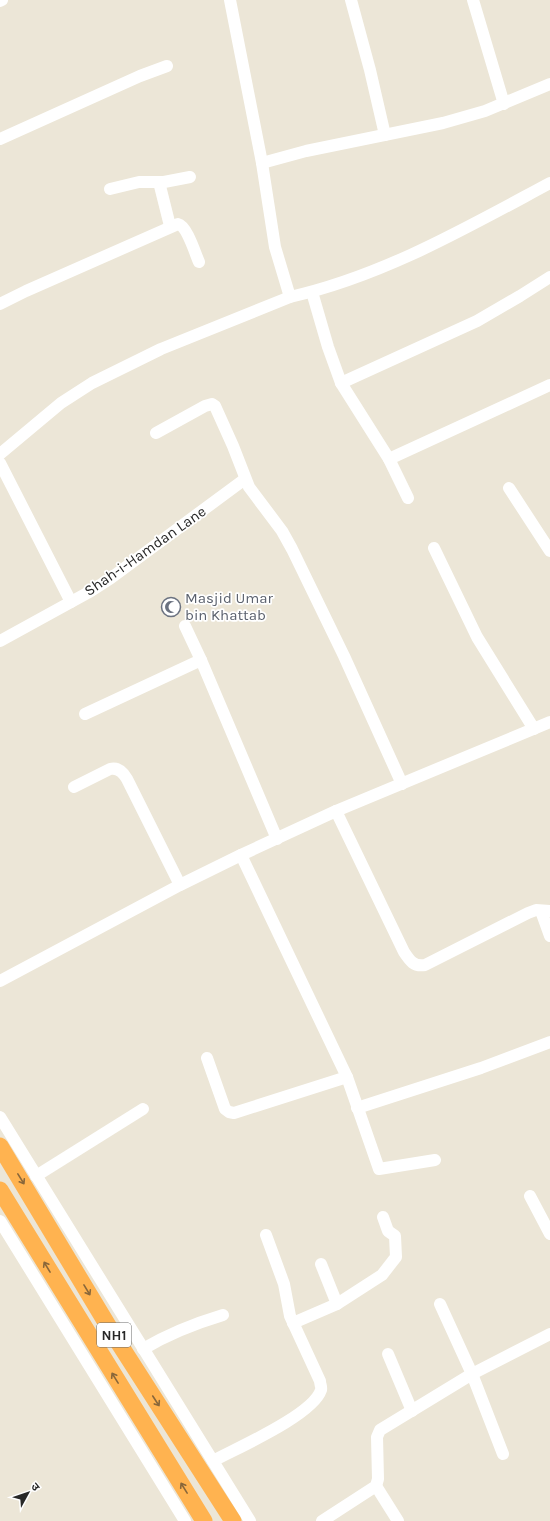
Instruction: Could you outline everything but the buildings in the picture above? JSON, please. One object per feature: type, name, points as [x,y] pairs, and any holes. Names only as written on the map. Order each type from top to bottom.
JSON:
[{"type":"highway","name":"NH1","points":[[0,1146],[113,1334],[232,1521]]},
{"type":"highway","name":"NH1","points":[[0,1190],[204,1521]]},
{"type":"street","points":[[230,0],[262,163],[275,247],[290,297]]},
{"type":"street","points":[[351,0],[370,70],[385,135]]},
{"type":"street","points":[[473,0],[504,104]]},
{"type":"street","points":[[0,139],[140,76],[167,66]]},
{"type":"street","points":[[262,163],[306,151],[443,123],[485,111],[550,84]]},
{"type":"street","points":[[110,189],[139,182],[159,182],[190,177]]},
{"type":"street","points":[[159,182],[170,226]]},
{"type":"street","points":[[0,454],[61,403],[92,383],[161,349],[290,297],[312,292],[403,259],[471,226],[550,182]]},
{"type":"street","points":[[0,304],[170,226],[178,224],[184,226],[199,262]]},
{"type":"street","points":[[341,383],[477,321],[550,277]]},
{"type":"street","points":[[312,292],[328,347],[341,383],[389,459],[408,498]]},
{"type":"street","points":[[389,459],[550,385]]},
{"type":"street","points":[[156,433],[205,406],[212,404],[218,411],[245,479],[255,497],[287,540],[344,656],[402,784]]},
{"type":"street","points":[[0,462],[71,602]]},
{"type":"street","name":"Shah-i-Hamdan Lane","points":[[0,641],[111,578],[245,479]]},
{"type":"street","points":[[510,488],[550,551]]},
{"type":"street","points":[[434,548],[477,637],[534,729]]},
{"type":"street","points":[[185,626],[201,660],[277,840]]},
{"type":"street","points":[[85,714],[201,660]]},
{"type":"street","points":[[0,981],[180,885],[336,811],[550,722]]},
{"type":"street","points":[[74,787],[110,769],[114,768],[122,772],[127,779],[180,885]]},
{"type":"street","points":[[336,811],[404,952],[414,964],[419,966],[425,965],[533,911],[545,911],[550,936]]},
{"type":"street","points":[[241,856],[347,1077],[379,1169],[435,1160]]},
{"type":"street","points":[[357,1108],[481,1068],[550,1042]]},
{"type":"street","points":[[207,1058],[226,1109],[230,1113],[347,1077]]},
{"type":"street","points":[[36,1176],[143,1109]]},
{"type":"street","points":[[0,1117],[250,1521]]},
{"type":"street","points":[[530,1196],[550,1234]]},
{"type":"street","points":[[294,1323],[337,1304],[382,1275],[396,1257],[395,1236],[388,1231],[383,1217]]},
{"type":"street","points":[[0,1221],[185,1521]]},
{"type":"street","points":[[213,1460],[290,1421],[316,1398],[321,1390],[320,1381],[290,1316],[284,1284],[266,1236]]},
{"type":"street","points":[[321,1264],[337,1304]]},
{"type":"street","points":[[440,1304],[472,1374],[503,1454]]},
{"type":"street","points":[[143,1349],[181,1329],[223,1315]]},
{"type":"street","points":[[322,1521],[376,1486],[378,1480],[378,1432],[472,1374],[550,1334]]},
{"type":"street","points":[[388,1354],[412,1411]]},
{"type":"street","points":[[376,1486],[398,1521]]},
{"type":"place","name":"Masjid Umar bin Khattab","points":[[171,607]]}]
